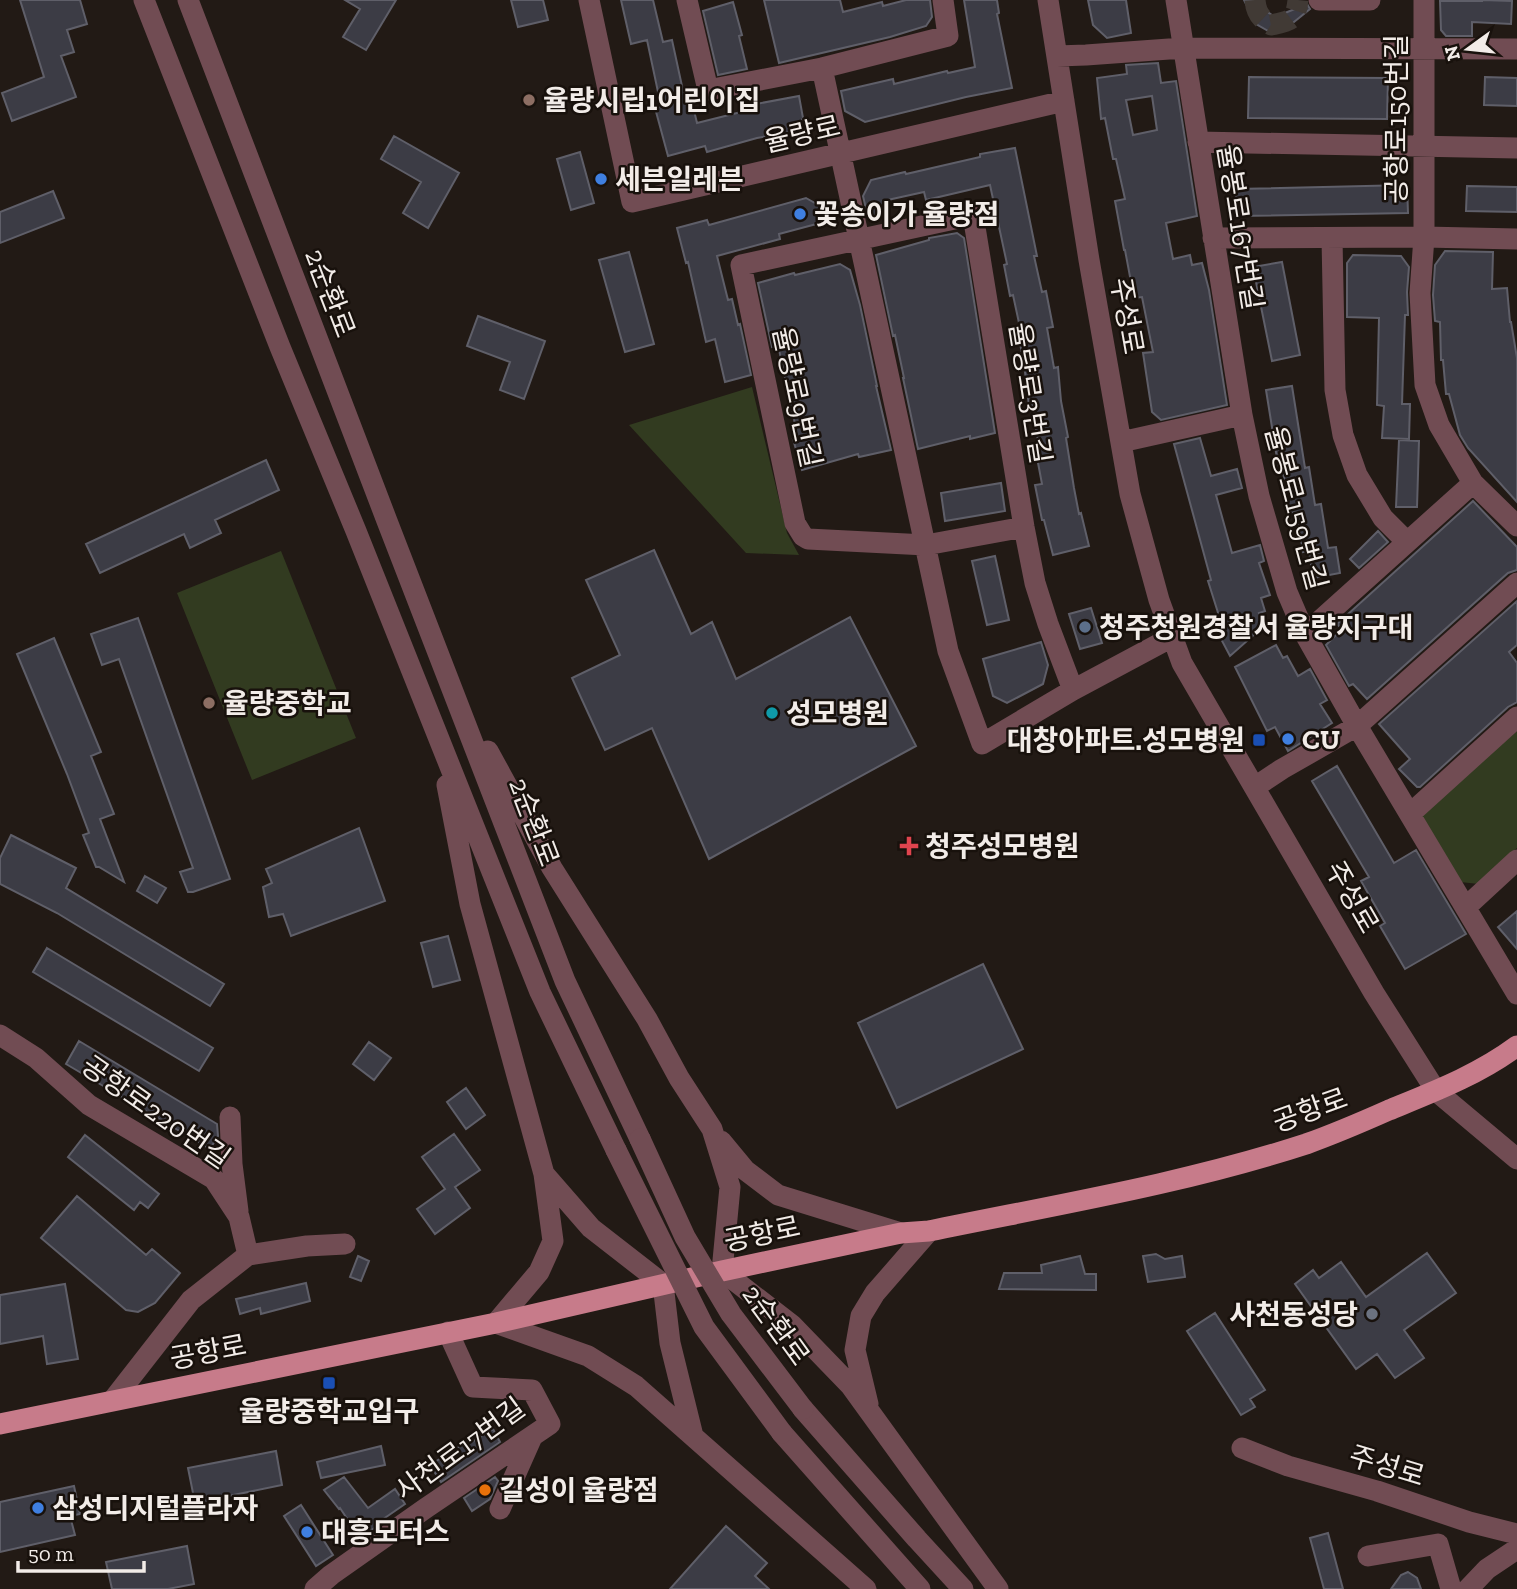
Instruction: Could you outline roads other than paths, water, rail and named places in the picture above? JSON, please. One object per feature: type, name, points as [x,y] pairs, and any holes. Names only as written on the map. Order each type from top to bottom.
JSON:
[{"type":"main road","name":"공항로","points":[[0,1424],[496,1322],[901,1233],[929,1231],[1114,1194],[1211,1171],[1307,1143],[1436,1091],[1495,1063],[1517,1046]]},
{"type":"street","name":"2순환로","points":[[144,0],[280,347],[540,992],[616,1150],[704,1327],[782,1433],[920,1589]]},
{"type":"street","name":"2순환로","points":[[188,0],[565,981],[685,1237],[731,1314],[803,1409],[963,1589]]},
{"type":"street","name":"율량로","points":[[589,0],[632,202],[1064,101]]},
{"type":"street","points":[[687,0],[708,90],[821,68],[948,37],[943,0]]},
{"type":"street","name":"주성로","points":[[1048,0],[1089,260],[1130,494],[1159,600],[1182,663],[1374,993],[1436,1091],[1517,1159]]},
{"type":"street","name":"율봉로167번길","points":[[1176,0],[1242,415]]},
{"type":"street","points":[[1320,0],[1370,0]]},
{"type":"street","name":"공항로150번길","points":[[1424,0],[1424,237],[1420,293],[1425,385],[1439,425],[1473,483],[1517,526]]},
{"type":"street","points":[[1057,56],[1183,48],[1517,49]]},
{"type":"street","points":[[821,68],[948,651],[982,744],[1073,690],[1172,637]]},
{"type":"street","points":[[1198,142],[1517,148]]},
{"type":"street","name":"율량로3번길","points":[[858,241],[973,215],[1035,583],[1073,690]]},
{"type":"street","name":"공항로150번길","points":[[1213,238],[1517,239]]},
{"type":"street","points":[[1332,238],[1335,390],[1343,435],[1357,475],[1383,518],[1407,542]]},
{"type":"street","name":"율량로9번길","points":[[858,241],[741,265],[795,523],[808,539],[926,545]]},
{"type":"street","points":[[1121,442],[1242,415]]},
{"type":"street","name":"율봉로159번길","points":[[1242,415],[1273,550],[1305,634],[1466,907]]},
{"type":"street","points":[[1305,634],[1473,483]]},
{"type":"street","points":[[926,545],[1024,527]]},
{"type":"street","points":[[1255,787],[1357,726],[1517,583]]},
{"type":"street","points":[[449,680],[552,868],[647,1019],[679,1078],[712,1129],[745,1170],[778,1195],[901,1233]]},
{"type":"street","points":[[1410,814],[1517,718]]},
{"type":"street","points":[[438,734],[470,904],[544,1174],[553,1241],[539,1272],[496,1322],[588,1356],[636,1386],[866,1589]]},
{"type":"street","points":[[1517,860],[1466,907],[1517,993]]},
{"type":"street","name":"공항로220번길","points":[[0,1035],[36,1058],[89,1105],[214,1179],[239,1217]]},
{"type":"street","name":"공항로220번길","points":[[230,1117],[232,1164],[247,1255]]},
{"type":"street","points":[[712,1129],[730,1187],[722,1271],[792,1325],[851,1386],[998,1589]]},
{"type":"street","points":[[544,1174],[591,1228],[663,1284],[670,1343],[693,1436]]},
{"type":"street","points":[[870,1413],[855,1350],[861,1315],[874,1293],[929,1231]]},
{"type":"street","points":[[113,1400],[191,1300],[247,1255],[306,1246],[345,1244]]},
{"type":"street","name":"사천로17번길","points":[[315,1589],[415,1516],[550,1424],[531,1390],[473,1387],[448,1332]]},
{"type":"street","points":[[499,1509],[532,1437]]},
{"type":"street","name":"주성로","points":[[1242,1448],[1289,1466],[1469,1522],[1517,1534]]},
{"type":"street","points":[[1368,1556],[1438,1544],[1451,1589]]},
{"type":"street","points":[[1468,1589],[1487,1569],[1517,1549]]},
{"type":"tunnel","points":[[1255,0],[1259,15],[1271,25],[1291,19],[1296,12],[1298,0]]},
{"type":"place","name":"율량시립1어린이집","points":[[529,100]]},
{"type":"place","name":"세븐일레븐","points":[[601,179]]},
{"type":"place","name":"꽃송이가 율량점","points":[[800,214]]},
{"type":"place","name":"청주청원경찰서 율량지구대","points":[[1085,627]]},
{"type":"place","name":"율량중학교","points":[[209,703]]},
{"type":"place","name":"성모병원","points":[[772,713]]},
{"type":"place","name":"CU","points":[[1288,739]]},
{"type":"place","name":"대창아파트.성모병원","points":[[1259,740]]},
{"type":"place","name":"청주성모병원","points":[[909,846]]},
{"type":"place","name":"사천동성당","points":[[1372,1314]]},
{"type":"place","name":"율량중학교입구","points":[[329,1383]]},
{"type":"place","name":"길성이 율량점","points":[[485,1490]]},
{"type":"place","name":"삼성디지털플라자","points":[[38,1508]]},
{"type":"place","name":"대흥모터스","points":[[307,1532]]}]
